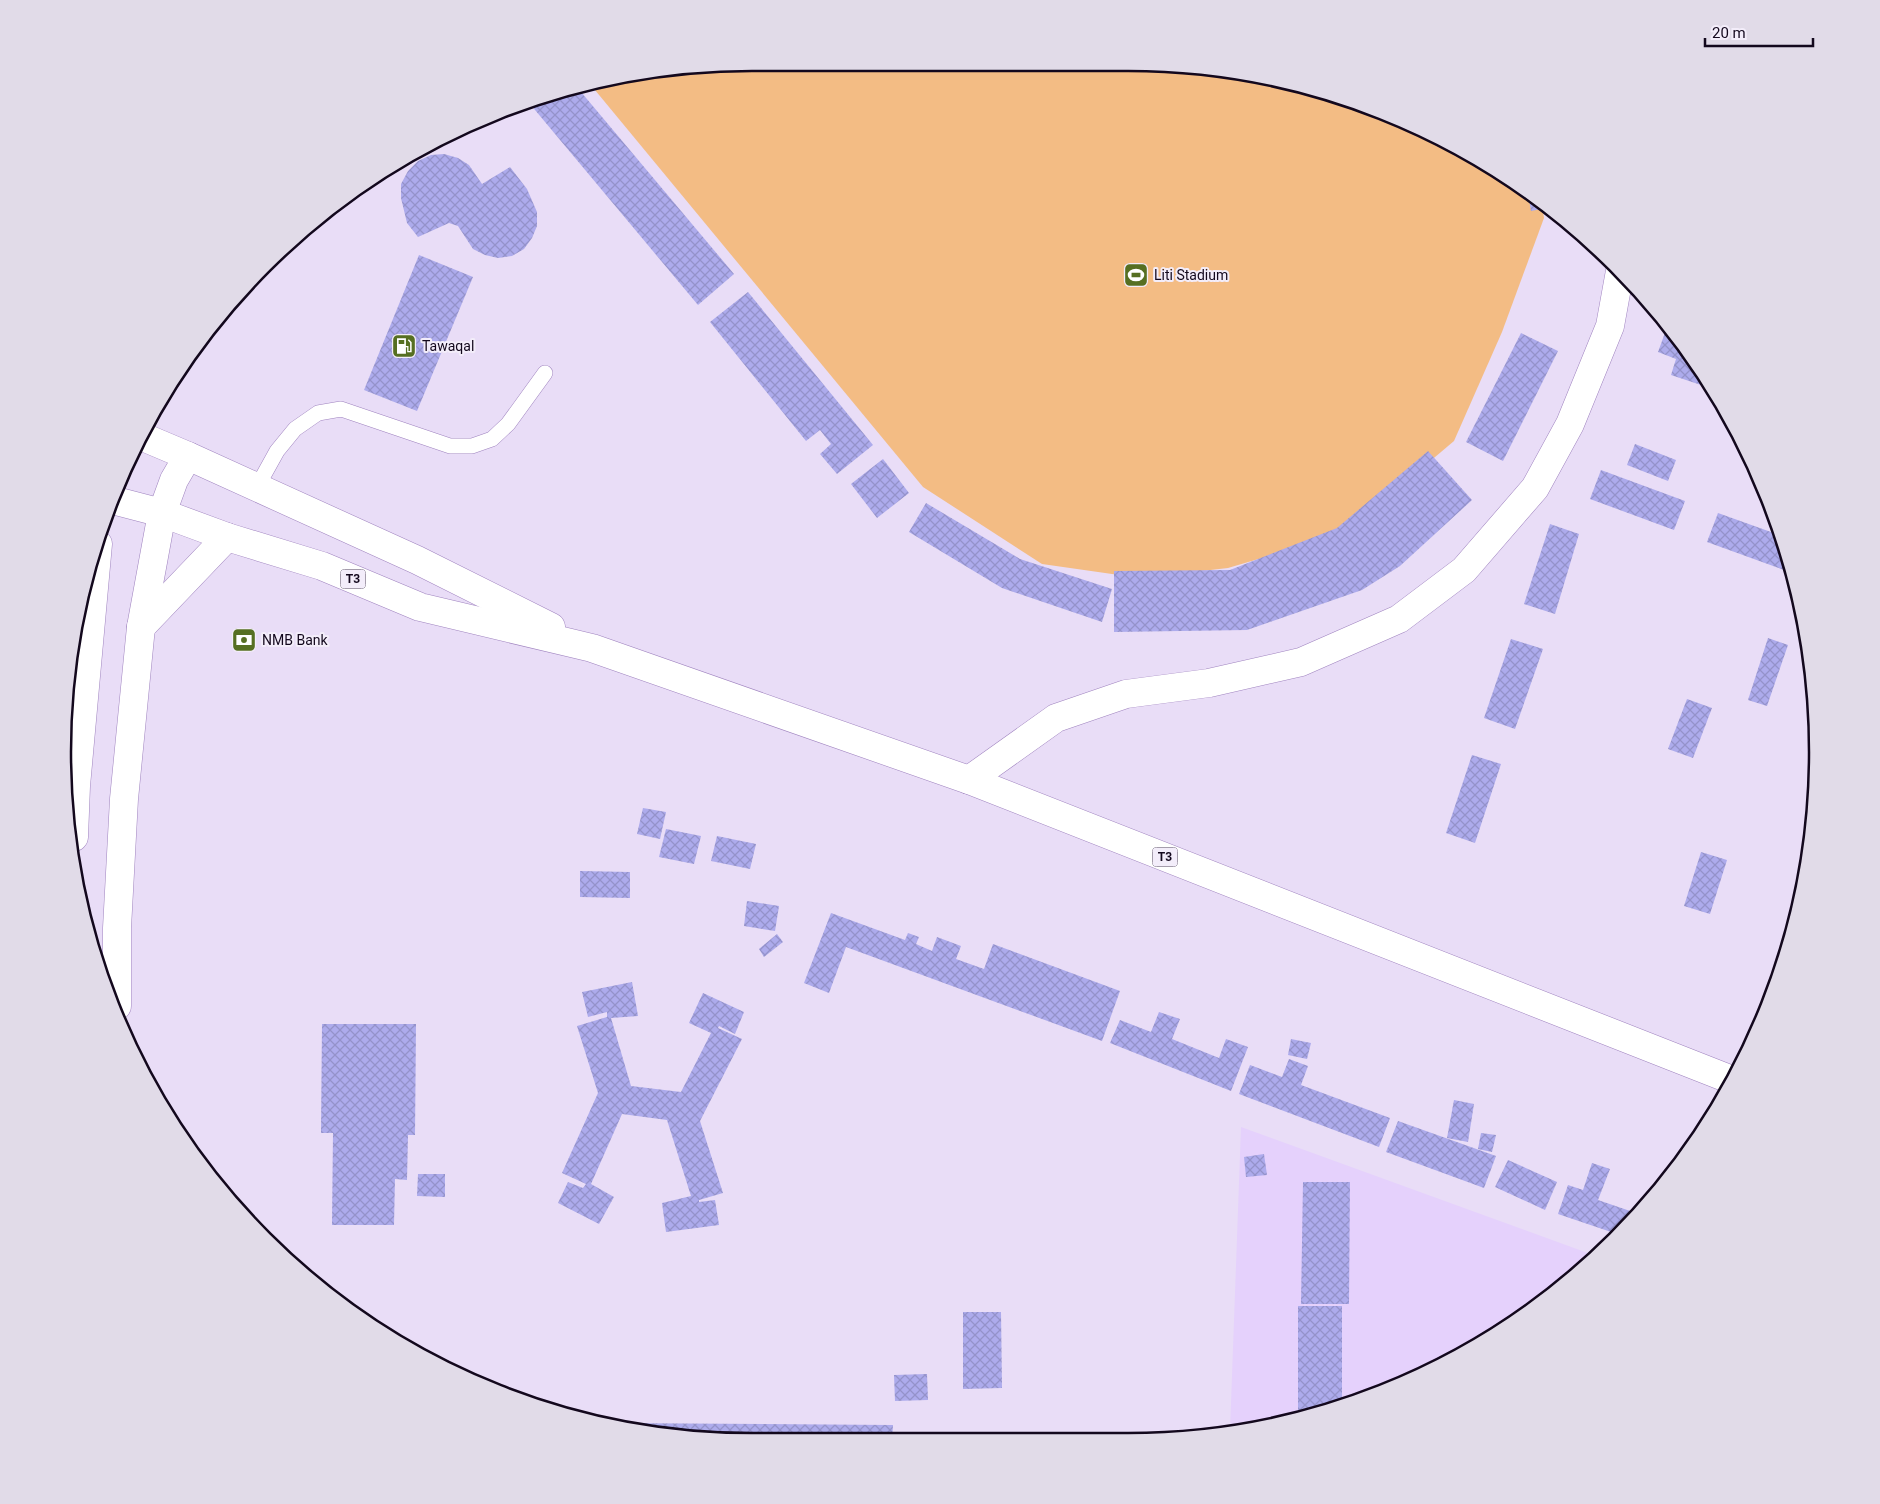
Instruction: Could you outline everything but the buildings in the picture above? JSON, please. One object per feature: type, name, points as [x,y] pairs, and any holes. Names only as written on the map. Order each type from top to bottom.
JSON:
[{"type":"main road","points":[[969,780],[1056,718],[1126,694],[1209,683],[1301,662],[1399,619],[1464,570],[1535,488],[1570,424],[1610,326],[1618,281]]},
{"type":"main road","name":"T3","points":[[147,439],[417,560],[592,648]]},
{"type":"main road","points":[[117,997],[117,928],[124,799],[141,627],[162,514],[174,480],[188,456]]},
{"type":"main road","name":"T3","points":[[119,502],[322,566],[420,607],[592,648],[969,780],[1726,1078]]},
{"type":"main road","points":[[141,627],[227,537]]},
{"type":"main road","points":[[75,818],[96,571]]},
{"type":"lane","points":[[257,487],[277,451],[289,436],[295,429],[318,412],[341,409],[450,446],[472,446],[492,439],[508,424],[545,373]]},
{"type":"shaded area","name":"Liti Stadium","points":[[752,71],[1128,71],[1217,77],[1261,84],[1304,94],[1347,107],[1389,123],[1429,141],[1468,162],[1543,213],[1544,218],[1502,332],[1454,441],[1344,534],[1228,568],[1140,578],[1042,564],[923,487],[595,90],[663,77]]},
{"type":"shaded area","points":[[1241,1127],[1588,1253],[1542,1292],[1506,1318],[1468,1342],[1429,1363],[1347,1397],[1304,1410],[1230,1425]]},
{"type":"place","name":"Liti Stadium","points":[[1136,275]]},
{"type":"place","name":"Tawaqal","points":[[404,346]]},
{"type":"place","name":"NMB Bank","points":[[244,640]]}]
